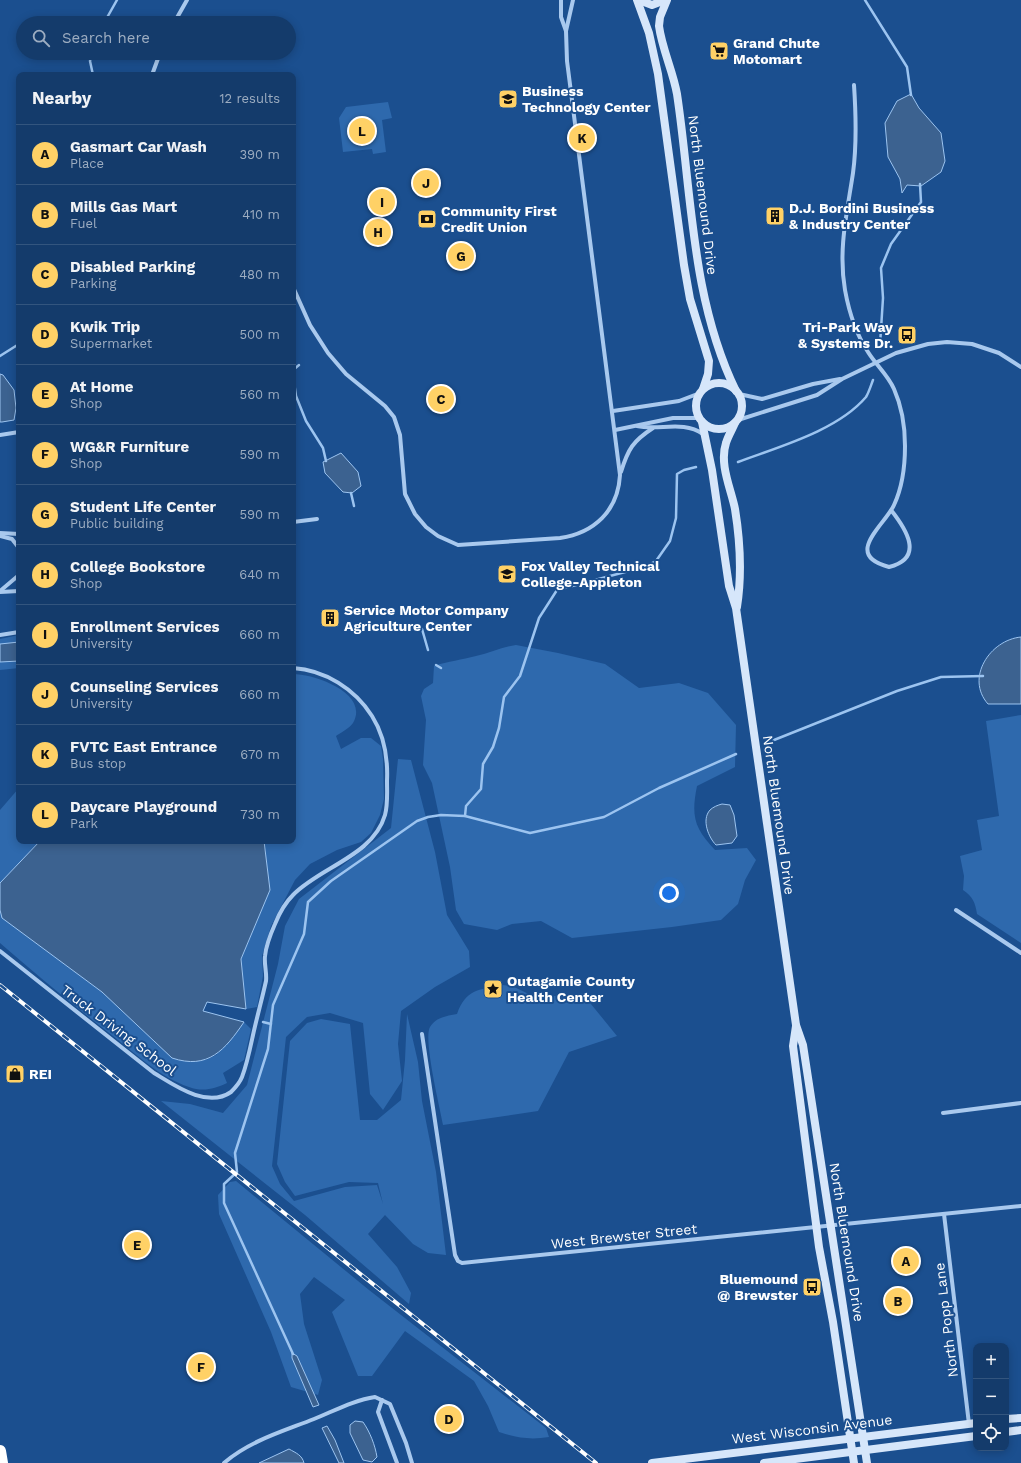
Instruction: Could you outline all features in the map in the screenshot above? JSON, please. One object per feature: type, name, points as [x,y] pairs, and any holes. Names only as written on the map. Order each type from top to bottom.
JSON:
[{"type":"highway","points":[[0,1451],[2,1463]]},
{"type":"main road","points":[[638,0],[652,5],[666,0]]},
{"type":"main road","name":"North Bluemound Drive","points":[[638,0],[658,74],[690,299],[709,361],[702,391]]},
{"type":"main road","name":"North Bluemound Drive","points":[[666,0],[660,16],[659,26],[677,92],[700,280],[713,333],[726,369],[737,393]]},
{"type":"main road","points":[[720,383],[729,386],[737,393],[742,407],[736,422],[727,428],[718,429],[709,427],[701,420],[696,406],[702,391],[711,385],[720,383]]},
{"type":"main road","name":"North Bluemound Drive","points":[[701,420],[705,436],[729,586],[736,608],[796,1025],[803,1045],[867,1463]]},
{"type":"main road","name":"North Bluemound Drive","points":[[736,422],[726,443],[724,460],[735,510],[737,529],[740,585],[736,608]]},
{"type":"main road","name":"North Bluemound Drive","points":[[796,1025],[793,1046],[817,1228],[854,1463]]},
{"type":"main road","points":[[1009,1420],[1021,1418]]},
{"type":"main road","name":"West Wisconsin Avenue","points":[[652,1463],[973,1423]]},
{"type":"main road","points":[[1009,1432],[1021,1430]]},
{"type":"main road","name":"West Wisconsin Avenue","points":[[764,1463],[973,1436]]},
{"type":"street","points":[[178,16],[187,0]]},
{"type":"street","points":[[561,0],[561,22],[566,31]]},
{"type":"street","points":[[573,0],[566,31],[567,61],[620,475]]},
{"type":"street","points":[[153,72],[157,60]]},
{"type":"street","points":[[854,86],[856,146],[842,240],[843,277],[854,326],[868,354],[894,389],[902,413],[904,427],[905,450],[902,478],[891,510],[869,540],[868,546],[868,551],[874,561],[889,567],[904,561],[909,552],[910,544],[904,529],[891,510]]},
{"type":"street","points":[[296,294],[310,325],[328,353],[346,374],[385,406],[394,417],[400,435],[405,494],[415,514],[426,527],[438,536],[458,545],[560,538],[576,535],[589,529],[606,514],[616,495],[620,475],[630,448],[638,438],[653,428]]},
{"type":"street","points":[[736,422],[817,394],[842,379],[909,348],[928,344],[955,342],[992,350],[1021,367]]},
{"type":"street","points":[[737,393],[762,399],[813,384],[842,379]]},
{"type":"street","points":[[612,411],[674,402],[702,391]]},
{"type":"street","points":[[615,430],[637,426],[646,422],[673,418],[701,420]]},
{"type":"street","points":[[637,426],[653,428],[682,426],[697,430],[705,436]]},
{"type":"street","points":[[0,434],[16,432]]},
{"type":"street","points":[[296,522],[317,519]]},
{"type":"street","points":[[0,535],[16,534]]},
{"type":"street","points":[[0,535],[12,539],[16,544]]},
{"type":"street","points":[[0,591],[16,578]]},
{"type":"street","points":[[0,591],[16,591]]},
{"type":"street","points":[[0,635],[16,632]]},
{"type":"street","name":"Truck Driving School","points":[[0,951],[154,1073],[180,1089],[213,1097],[226,1094],[233,1090],[242,1078],[246,1064],[266,979],[265,956],[275,923],[293,894],[362,847],[372,837],[382,821],[387,805],[386,752],[379,728],[368,710],[344,686],[332,678],[312,671],[296,668]]},
{"type":"street","points":[[956,910],[1021,953]]},
{"type":"street","name":"West Brewster Street","points":[[422,1034],[455,1255],[458,1261],[468,1263],[1021,1206]]},
{"type":"street","points":[[943,1113],[1021,1103]]},
{"type":"street","name":"North Popp Lane","points":[[944,1214],[973,1423]]},
{"type":"street","points":[[224,1463],[245,1448],[352,1404],[375,1397],[390,1404],[406,1442],[412,1463]]},
{"type":"street","points":[[382,1400],[378,1412],[397,1463]]},
{"type":"shaded area","points":[[911,94],[919,108],[941,133],[945,161],[941,172],[921,186],[907,185],[902,193],[900,179],[888,157],[885,123],[897,101]]},
{"type":"shaded area","points":[[388,102],[392,118],[382,120],[386,152],[373,154],[372,149],[343,152],[339,118],[346,107]]},
{"type":"shaded area","points":[[0,374],[3,375],[14,390],[16,408],[14,420],[0,422]]},
{"type":"shaded area","points":[[341,453],[358,472],[361,486],[352,493],[343,492],[325,473],[323,462]]},
{"type":"shaded area","points":[[16,636],[16,668],[0,670],[0,639]]},
{"type":"shaded area","points":[[1021,637],[1021,704],[988,704],[982,694],[979,683],[980,672],[984,662],[1000,645]]},
{"type":"shaded area","points":[[16,642],[16,661],[0,662],[0,644]]},
{"type":"shaded area","points":[[516,645],[605,664],[639,688],[679,683],[708,693],[736,725],[735,767],[697,786],[694,806],[698,828],[715,850],[747,848],[756,860],[745,880],[738,904],[721,920],[572,938],[541,921],[512,924],[497,930],[464,924],[456,910],[450,867],[432,783],[423,765],[426,720],[421,696],[424,689],[433,683],[434,666]]},
{"type":"shaded area","points":[[296,674],[314,677],[337,687],[347,694],[354,703],[356,712],[352,725],[336,736],[341,749],[361,738],[371,738],[381,746],[383,759],[384,799],[380,815],[371,833],[361,842],[337,850],[310,864],[295,880],[271,926],[262,956],[263,976],[257,1007],[246,1009],[241,959],[270,890],[264,844],[296,844]]},
{"type":"shaded area","points":[[1021,715],[1021,943],[977,914],[973,900],[963,890],[964,876],[960,856],[982,850],[977,820],[999,816],[986,721]]},
{"type":"shaded area","points":[[398,759],[411,760],[435,852],[447,915],[469,951],[470,967],[435,987],[401,1011],[398,1044],[402,1081],[383,1110],[370,1094],[363,1023],[330,1013],[307,1017],[286,1037],[272,1166],[280,1184],[294,1201],[345,1187],[377,1185],[383,1204],[378,1183],[349,1182],[295,1196],[285,1182],[277,1164],[290,1041],[307,1023],[321,1019],[350,1024],[360,1120],[377,1120],[401,1100],[405,1060],[407,1014],[418,1062],[422,1101],[436,1172],[446,1255],[428,1253],[413,1244],[385,1215],[368,1234],[397,1267],[411,1293],[409,1304],[305,1215],[161,1101],[190,1104],[223,1113],[247,1085],[278,964],[285,926],[299,899],[391,828]]},
{"type":"shaded area","points":[[16,791],[16,844],[37,844],[0,883],[0,810]]},
{"type":"shaded area","points":[[722,804],[730,805],[734,815],[737,836],[732,843],[716,845],[707,829],[706,819],[710,810]]},
{"type":"shaded area","points":[[37,844],[264,844],[270,890],[241,959],[246,1009],[207,1002],[203,1011],[244,1022],[222,1049],[206,1059],[185,1061],[172,1058],[102,992],[2,918],[0,910],[0,883]]},
{"type":"shaded area","points":[[0,910],[3,918],[102,992],[206,1060],[216,1055],[244,1022],[251,1029],[244,1060],[223,1073],[227,1083],[208,1089],[194,1089],[160,1073],[73,1005],[0,943]]},
{"type":"shaded area","points":[[502,985],[512,986],[537,998],[582,993],[617,1036],[569,1052],[538,1111],[443,1125],[430,1059],[428,1034],[430,1027],[439,1019],[457,1014],[464,1000],[474,992]]},
{"type":"shaded area","points":[[236,1181],[369,1290],[546,1428],[549,1437],[524,1438],[499,1432],[488,1406],[474,1381],[405,1331],[372,1376],[358,1376],[332,1312],[345,1300],[314,1277],[300,1294],[304,1324],[322,1380],[318,1395],[291,1387],[271,1332],[219,1214],[218,1195],[230,1182]]},
{"type":"shaded area","points":[[292,1353],[297,1356],[319,1405],[313,1407],[292,1358]]},
{"type":"shaded area","points":[[355,1421],[363,1422],[372,1439],[377,1457],[372,1462],[363,1460],[350,1433],[350,1425]]},
{"type":"shaded area","points":[[327,1426],[335,1440],[344,1463],[339,1463],[322,1428]]},
{"type":"shaded area","points":[[289,1449],[300,1456],[304,1463],[259,1463]]},
{"type":"waterway","points":[[108,16],[117,0]]},
{"type":"waterway","points":[[865,0],[907,67],[911,95]]},
{"type":"waterway","points":[[90,60],[92,72]]},
{"type":"waterway","points":[[880,345],[883,298],[881,268],[891,244],[921,202],[920,184]]},
{"type":"waterway","points":[[0,356],[16,346]]},
{"type":"waterway","points":[[738,462],[788,444],[823,429],[854,409],[866,397],[873,380]]},
{"type":"waterway","points":[[296,396],[306,421],[323,448],[326,461]]},
{"type":"waterway","points":[[465,816],[466,806],[481,789],[483,764],[493,747],[499,728],[504,697],[520,676],[539,618],[557,590],[644,567],[656,561],[670,541],[676,518],[677,474],[684,470],[696,467]]},
{"type":"waterway","points":[[351,493],[354,506]]},
{"type":"waterway","points":[[422,629],[428,650]]},
{"type":"waterway","points":[[436,665],[441,668]]},
{"type":"waterway","points":[[769,742],[897,691],[941,677],[983,676]]},
{"type":"waterway","points":[[293,1354],[224,1203],[224,1184],[237,1172],[235,1153],[268,1049],[273,1005],[304,934],[308,902],[331,881],[417,821],[428,817],[441,815],[465,816],[530,833],[604,817],[659,788],[736,754]]},
{"type":"waterway","points":[[263,1022],[271,1024]]},
{"type":"railway","points":[[0,985],[596,1463]]},
{"type":"place","name":"Grand Chute Motomart","points":[[719,51]]},
{"type":"place","name":"Business Technology Center","points":[[508,99]]},
{"type":"place","name":"Daycare Playground","points":[[362,131]]},
{"type":"place","name":"FVTC East Entrance","points":[[582,138]]},
{"type":"place","name":"Counseling Services","points":[[426,183]]},
{"type":"place","name":"Enrollment Services","points":[[382,202]]},
{"type":"place","name":"D.J. Bordini Business & Industry Center","points":[[775,216]]},
{"type":"place","name":"Community First Credit Union","points":[[427,219]]},
{"type":"place","name":"College Bookstore","points":[[378,232]]},
{"type":"place","name":"Student Life Center","points":[[461,256]]},
{"type":"place","name":"Tri-Park Way & Systems Dr.","points":[[907,335]]},
{"type":"place","name":"Disabled Parking","points":[[441,399]]},
{"type":"place","name":"Fox Valley Technical College-Appleton","points":[[507,574]]},
{"type":"place","name":"Service Motor Company Agriculture Center","points":[[330,618]]},
{"type":"place","name":"Outagamie County Health Center","points":[[493,989]]},
{"type":"place","name":"REI","points":[[15,1074]]},
{"type":"place","name":"At Home","points":[[137,1245]]},
{"type":"place","name":"Gasmart Car Wash","points":[[906,1261]]},
{"type":"place","name":"Bluemound @ Brewster","points":[[812,1287]]},
{"type":"place","name":"Mills Gas Mart","points":[[898,1301]]},
{"type":"place","name":"WG&R Furniture","points":[[201,1367]]},
{"type":"place","name":"Kwik Trip","points":[[449,1419]]}]
